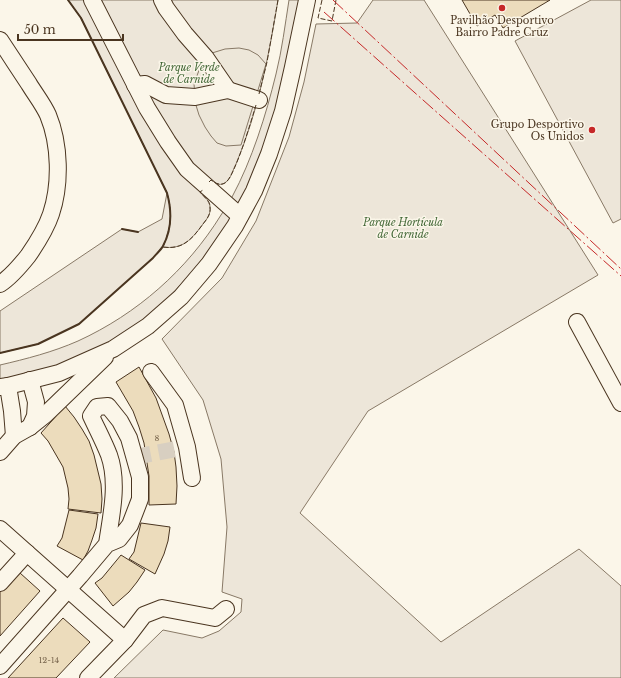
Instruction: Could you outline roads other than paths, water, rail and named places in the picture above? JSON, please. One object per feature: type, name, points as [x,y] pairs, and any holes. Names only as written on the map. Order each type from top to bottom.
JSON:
[{"type":"street","points":[[92,0],[147,108],[168,142],[187,169],[240,216]]},
{"type":"street","points":[[162,0],[185,34],[206,58],[228,90]]},
{"type":"street","points":[[14,436],[12,411],[4,386],[59,373],[113,349],[148,326],[181,297],[208,264],[235,226],[254,191],[269,154],[283,111],[294,67],[307,0]]},
{"type":"street","points":[[0,40],[40,101],[48,116],[56,145],[58,174],[51,214],[40,239],[21,265],[0,284]]},
{"type":"street","points":[[135,85],[145,84],[166,95],[195,97],[228,90],[259,100]]},
{"type":"street","points":[[577,322],[621,403]]},
{"type":"street","points":[[0,452],[14,436],[30,427],[45,415],[113,349]]},
{"type":"street","points":[[152,372],[175,405],[187,447],[192,478]]},
{"type":"street","points":[[30,380],[36,402],[35,416],[30,427]]},
{"type":"street","points":[[0,666],[107,544],[119,539],[130,525],[140,499],[140,477],[129,438],[120,421],[108,406],[97,407],[91,416],[109,456],[113,475],[114,502],[107,544]]},
{"type":"street","points":[[0,529],[125,640]]},
{"type":"street","points":[[0,583],[27,553]]},
{"type":"street","points":[[88,678],[125,640],[144,615],[162,608],[215,618],[226,610]]},
{"type":"tunnel","points":[[135,457],[187,447]]},
{"type":"place","name":"Pavilhão Desportivo Bairro Padre Cruz","points":[[502,8]]},
{"type":"place","name":"Grupo Desportivo Os Unidos","points":[[592,130]]},
{"type":"park label","name":"Parque Verde de Carnide","points":[[189,72]]},
{"type":"park label","name":"Parque Hortícula de Carnide","points":[[403,228]]}]
